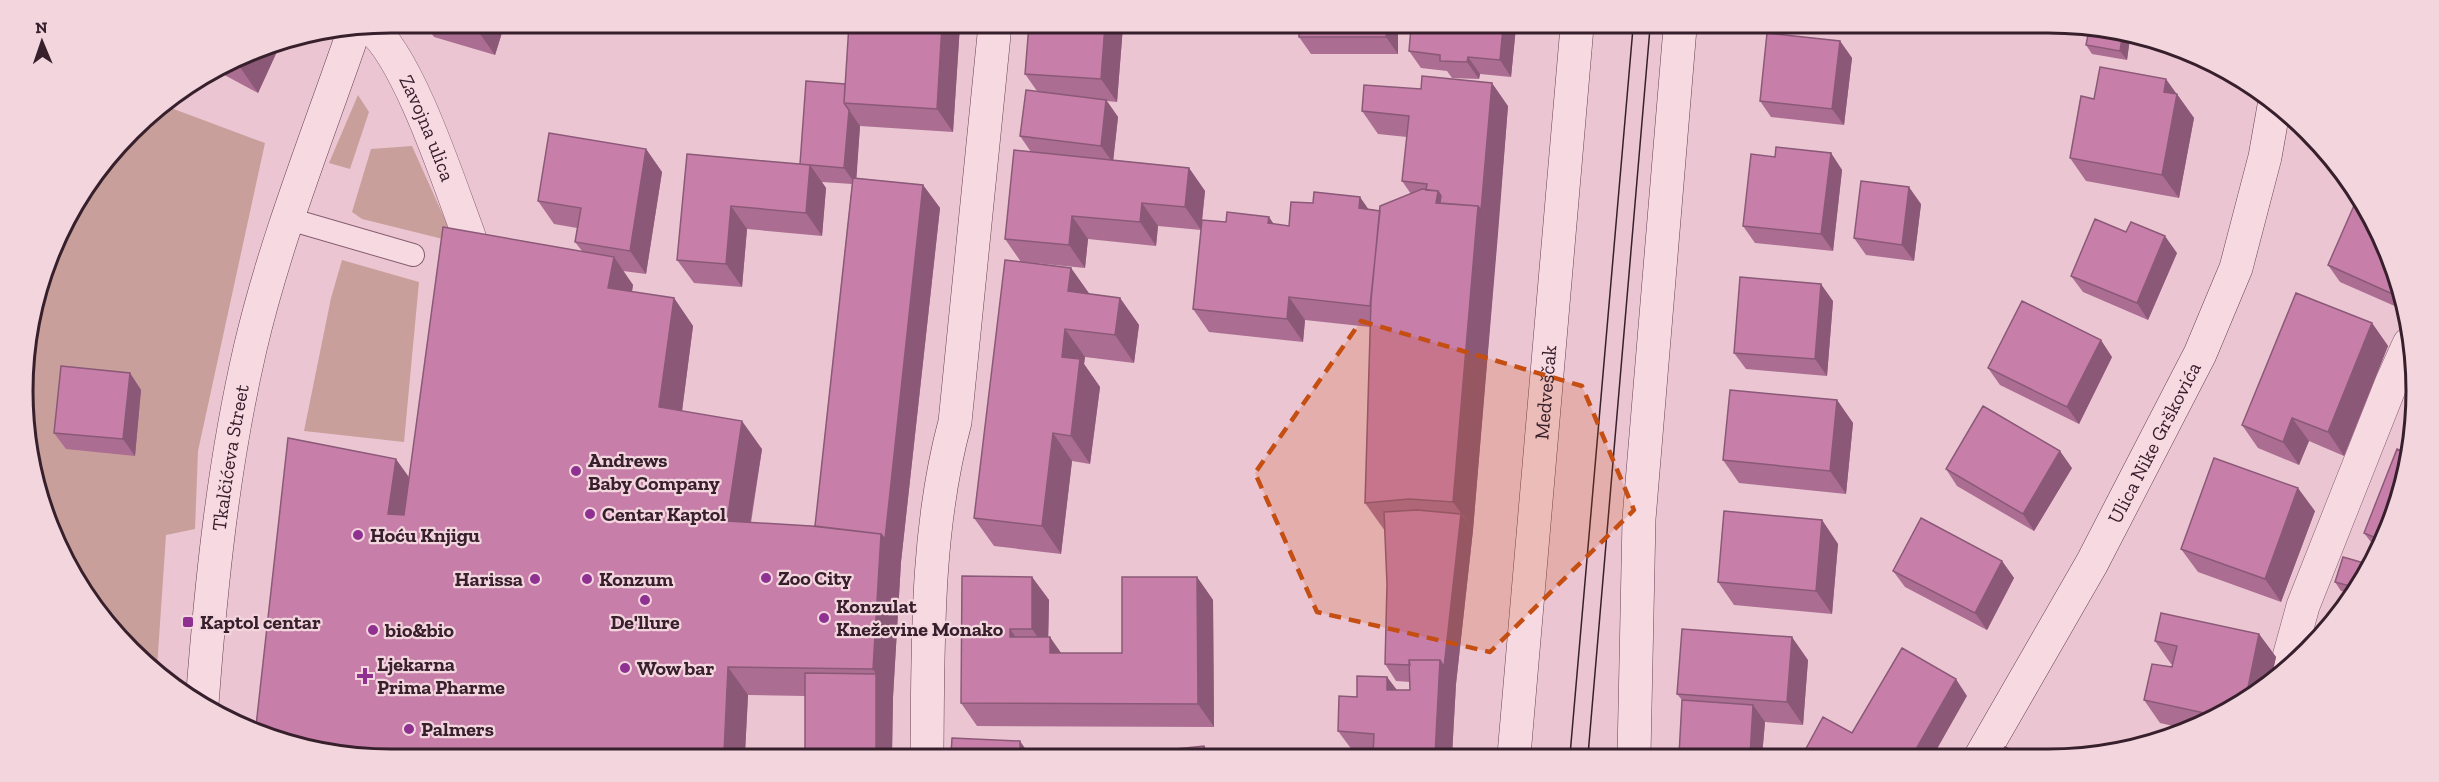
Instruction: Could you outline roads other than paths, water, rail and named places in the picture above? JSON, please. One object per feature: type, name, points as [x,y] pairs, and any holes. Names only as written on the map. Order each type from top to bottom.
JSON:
[{"type":"street","points":[[927,749],[928,644],[939,496],[942,467],[955,422],[994,33]]},
{"type":"street","name":"Medveščak","points":[[1515,749],[1576,33]]},
{"type":"street","points":[[1634,749],[1639,519],[1680,33]]},
{"type":"street","name":"Zavojna ulica","points":[[376,34],[386,44],[406,80],[469,236]]},
{"type":"street","name":"Tkalčićeva Street","points":[[203,695],[211,579],[231,445],[250,348],[289,219],[352,35]]},
{"type":"street","name":"Ulica Nike Grškovića","points":[[1985,749],[2092,563],[2200,354],[2236,268],[2265,157],[2273,113]]},
{"type":"street","points":[[2290,655],[2303,606],[2404,355]]},
{"type":"lane","points":[[289,219],[413,255]]},
{"type":"tram line","points":[[1571,749],[1633,33]]},
{"type":"tram line","points":[[1589,749],[1650,33]]},
{"type":"place","name":"Andrews Baby Company","points":[[576,471]]},
{"type":"place","name":"Centar Kaptol","points":[[590,514]]},
{"type":"place","name":"Hoću Knjigu","points":[[358,535]]},
{"type":"place","name":"Zoo City","points":[[766,578]]},
{"type":"place","name":"Harissa","points":[[535,579]]},
{"type":"place","name":"Konzum","points":[[587,579]]},
{"type":"place","name":"De'llure","points":[[645,600]]},
{"type":"place","name":"Konzulat Kneževine Monako","points":[[824,618]]},
{"type":"place","name":"Kaptol centar","points":[[188,622]]},
{"type":"place","name":"bio&bio","points":[[373,630]]},
{"type":"place","name":"Wow bar","points":[[625,668]]},
{"type":"place","name":"Ljekarna Prima Pharme","points":[[365,676]]},
{"type":"place","name":"Palmers","points":[[409,729]]}]
